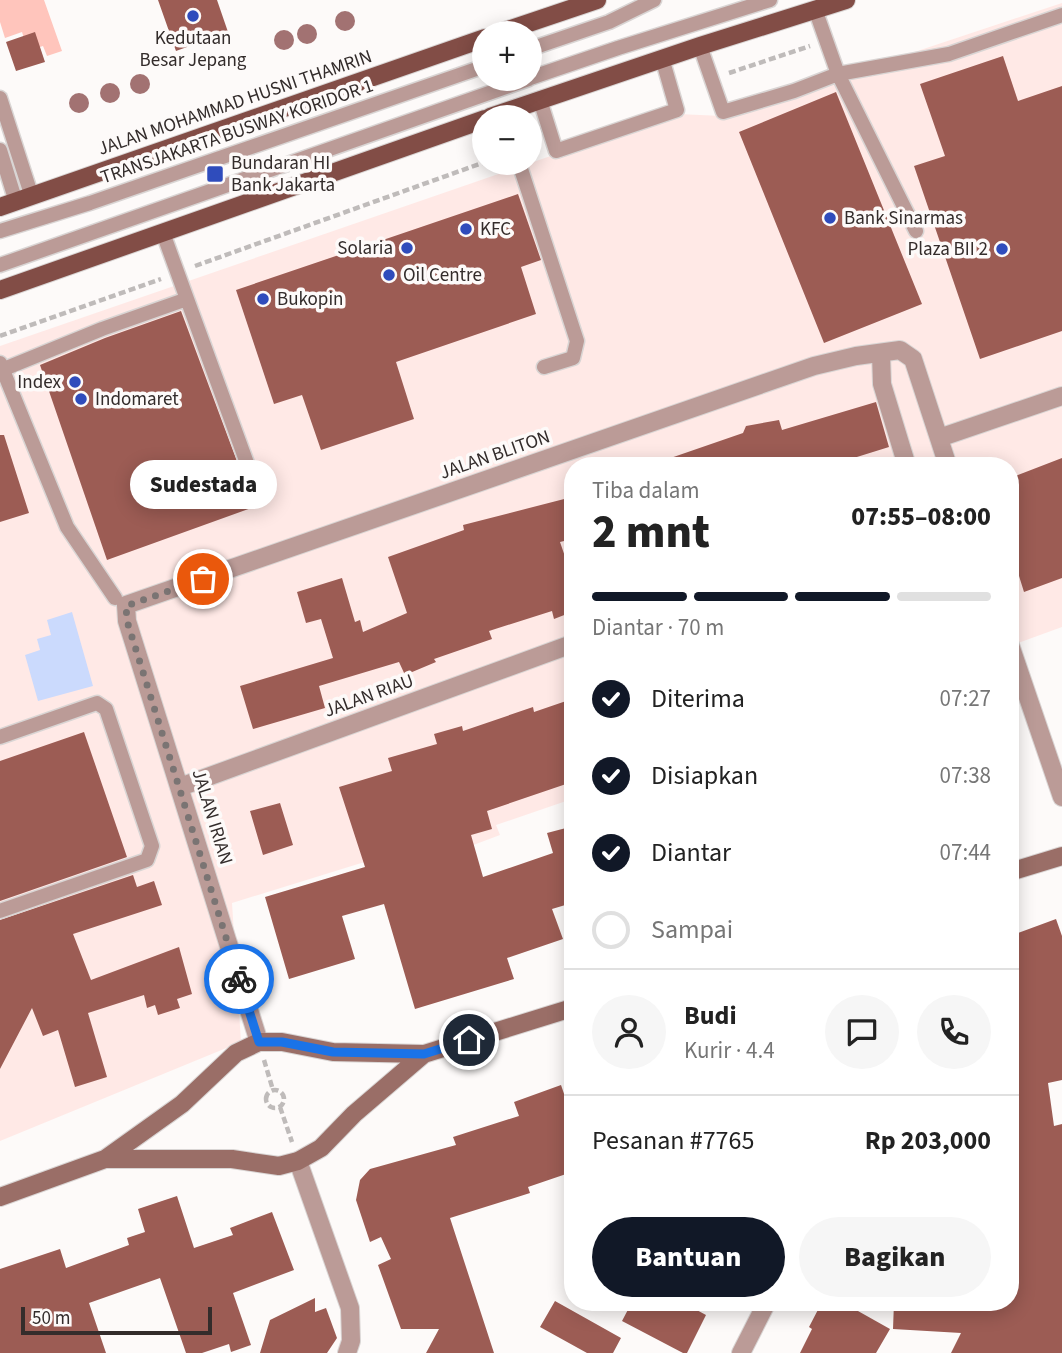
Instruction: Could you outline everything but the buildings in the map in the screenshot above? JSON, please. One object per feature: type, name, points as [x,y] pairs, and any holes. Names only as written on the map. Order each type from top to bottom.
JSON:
[{"type":"main road","points":[[535,21],[597,0]]},
{"type":"main road","points":[[527,105],[662,58],[846,0]]},
{"type":"main road","name":"JALAN MOHAMMAD HUSNI THAMRIN","points":[[16,202],[472,43]]},
{"type":"main road","points":[[0,290],[472,125]]},
{"type":"street","name":"JALAN BLITON","points":[[121,602],[814,366],[856,356],[900,350],[913,359],[945,457]]},
{"type":"street","points":[[881,354],[882,384],[904,457]]},
{"type":"street","points":[[939,438],[1062,396]]},
{"type":"street","name":"JALAN IRIAN","points":[[121,602],[259,1042]]},
{"type":"street","name":"JALAN RIAU","points":[[180,787],[564,647]]},
{"type":"street","points":[[1019,671],[1062,797]]},
{"type":"street","points":[[1019,869],[1062,856]]},
{"type":"street","points":[[0,1197],[105,1160],[182,1104],[236,1053],[259,1042],[282,1042],[333,1052],[424,1054],[564,1010]]},
{"type":"street","points":[[105,1160],[232,1159],[279,1166],[298,1161],[321,1148],[354,1114],[424,1054]]},
{"type":"street","points":[[298,1161],[349,1308],[351,1340],[347,1353]]},
{"type":"street","points":[[741,1353],[762,1311]]},
{"type":"lane","points":[[542,46],[609,22],[654,0]]},
{"type":"lane","points":[[542,75],[770,0]]},
{"type":"lane","points":[[815,9],[838,75],[916,231]]},
{"type":"lane","points":[[700,46],[723,112],[838,75],[949,54],[1062,15]]},
{"type":"lane","points":[[540,100],[556,151],[677,110],[662,58]]},
{"type":"lane","name":"TRANSJAKARTA BUSWAY KORIDOR 1","points":[[0,231],[90,203],[472,71]]},
{"type":"lane","points":[[0,265],[496,91]]},
{"type":"lane","points":[[0,98],[16,202]]},
{"type":"lane","points":[[0,150],[16,202]]},
{"type":"lane","points":[[523,175],[577,341],[573,358],[544,367]]},
{"type":"lane","points":[[163,233],[255,485]]},
{"type":"lane","points":[[121,602],[67,527],[2,366],[187,299]]},
{"type":"lane","points":[[0,737],[96,703],[106,709],[152,846],[147,860],[0,911]]},
{"type":"path","points":[[0,336],[472,167]]},
{"type":"path","points":[[273,1090],[279,1091],[284,1102],[280,1107],[272,1108],[265,1102],[266,1094],[273,1090]]},
{"type":"path","points":[[280,1107],[298,1161]]},
{"type":"shaded area","points":[[0,0],[44,0],[62,51],[47,56],[43,46],[28,51],[22,32],[5,38],[0,22]]},
{"type":"shaded area","points":[[1062,3],[1062,627],[1019,643],[1019,457],[564,457],[564,802],[496,825],[500,835],[460,850],[455,834],[232,903],[241,1042],[0,1141],[0,346],[495,175],[542,175],[542,159],[678,114],[722,116]]},
{"type":"water","points":[[72,612],[93,686],[38,701],[25,655],[40,650],[37,639],[51,635],[47,620]]},
{"type":"way so far","points":[[203,579],[126,606],[127,621],[239,979]]},
{"type":"place","name":"Kedutaan Besar Jepang","points":[[193,16]]},
{"type":"place","name":"Bundaran HI Bank Jakarta","points":[[215,174]]},
{"type":"place","name":"Bank Sinarmas","points":[[830,218]]},
{"type":"place","name":"KFC","points":[[466,229]]},
{"type":"place","name":"Solaria","points":[[407,248]]},
{"type":"place","name":"Plaza BII 2","points":[[1002,249]]},
{"type":"place","name":"Oil Centre","points":[[389,275]]},
{"type":"place","name":"Bukopin","points":[[263,299]]},
{"type":"place","name":"Index","points":[[75,382]]},
{"type":"place","name":"Indomaret","points":[[81,399]]},
{"type":"place","name":"Sudestada","points":[[203,579]]},
{"type":"route","points":[[239,979],[259,1042],[282,1042],[333,1052],[424,1054],[469,1040]]}]
